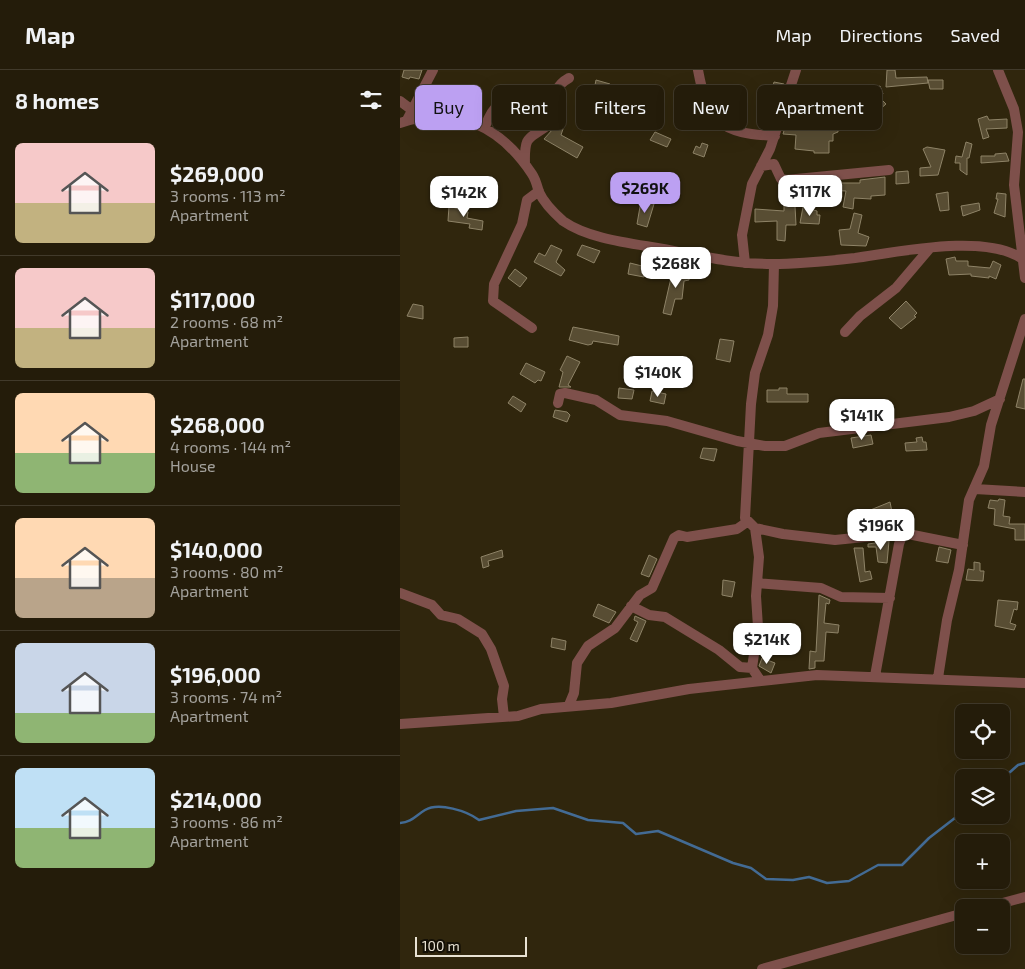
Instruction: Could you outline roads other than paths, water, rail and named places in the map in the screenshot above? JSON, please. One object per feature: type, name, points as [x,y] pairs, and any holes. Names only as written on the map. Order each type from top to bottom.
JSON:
[{"type":"street","points":[[404,121],[412,110],[433,70]]},
{"type":"street","points":[[698,70],[706,104],[715,118],[742,133],[775,136]]},
{"type":"street","points":[[745,263],[742,249],[743,224],[752,184],[775,136],[796,70]]},
{"type":"street","points":[[998,70],[1014,109],[1021,154],[1014,185],[1025,278]]},
{"type":"street","points":[[559,85],[562,81],[569,78]]},
{"type":"street","points":[[400,102],[405,103],[412,110]]},
{"type":"street","points":[[485,127],[492,112]]},
{"type":"street","points":[[404,121],[431,117],[452,117],[475,122],[485,127],[516,153],[534,176],[539,191],[548,206],[564,221],[605,238],[745,263],[774,264],[842,259],[960,246],[988,247],[1024,260]]},
{"type":"street","points":[[525,164],[525,151],[530,137],[540,130]]},
{"type":"street","points":[[761,166],[774,164],[778,170],[779,177],[786,180],[889,170]]},
{"type":"street","points":[[532,328],[492,301],[494,284],[522,224],[527,200],[539,191]]},
{"type":"street","points":[[845,332],[860,316],[901,284],[930,248]]},
{"type":"street","points":[[760,680],[752,668],[758,627],[758,557],[751,525],[749,443],[754,383],[768,335],[773,306],[774,264]]},
{"type":"street","points":[[938,678],[963,545],[969,500],[984,466],[991,425],[1025,319]]},
{"type":"street","points":[[558,403],[560,394],[565,393],[596,400],[620,416],[667,420],[737,441],[765,446],[785,446],[819,433],[949,417],[974,411],[1000,399]]},
{"type":"street","points":[[975,489],[1025,492]]},
{"type":"street","points":[[569,705],[574,693],[577,663],[588,646],[615,628],[640,595],[652,588],[674,538],[679,535],[687,537],[751,525],[783,534],[841,540],[903,533],[963,545]]},
{"type":"street","points":[[875,676],[899,544],[903,533]]},
{"type":"street","points":[[757,582],[821,588],[841,596],[890,598]]},
{"type":"street","points":[[400,593],[432,606],[441,615],[458,619],[482,634],[491,650],[504,686],[502,699],[504,717]]},
{"type":"street","points":[[631,606],[649,615],[665,617],[719,650],[740,667],[752,668]]},
{"type":"street","points":[[400,724],[504,717],[569,705],[611,703],[689,689],[817,675],[938,678],[1025,683]]},
{"type":"street","points":[[1010,901],[1025,897]]},
{"type":"street","points":[[762,969],[902,928],[955,915]]},
{"type":"waterway","points":[[1010,772],[1018,765],[1025,763]]},
{"type":"waterway","points":[[400,823],[411,820],[425,810],[438,807],[460,811],[479,820],[516,811],[553,808],[588,820],[623,823],[636,834],[658,831],[733,863],[751,868],[766,879],[793,880],[809,877],[827,883],[849,881],[878,865],[902,865],[929,838],[955,818]]}]
